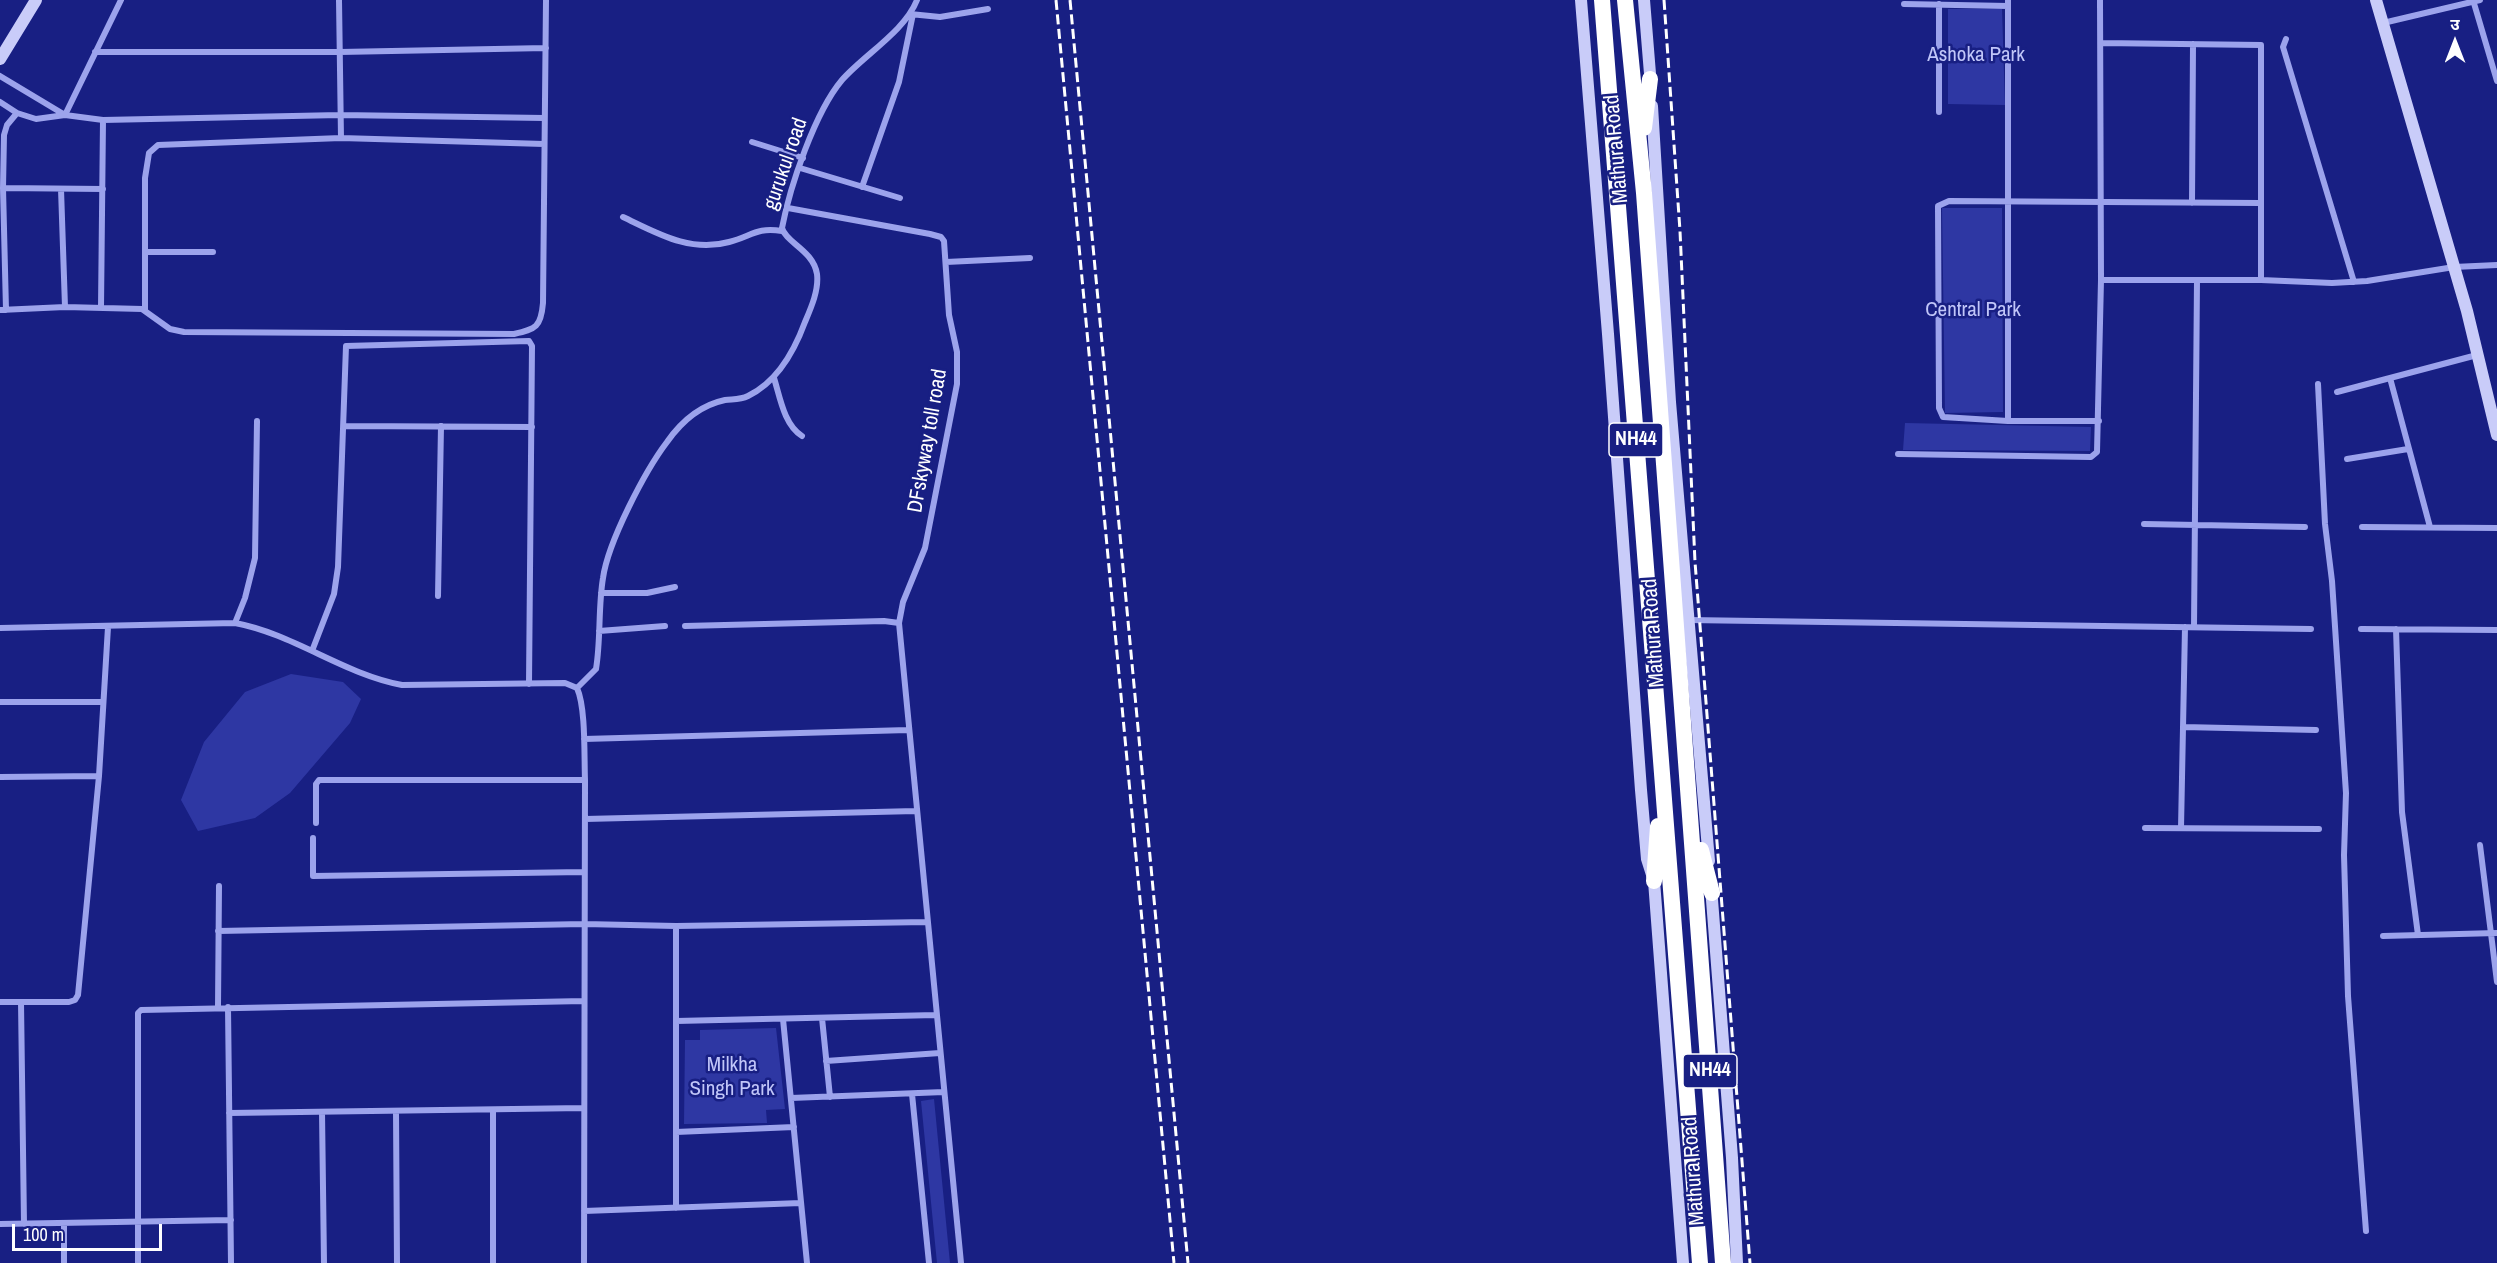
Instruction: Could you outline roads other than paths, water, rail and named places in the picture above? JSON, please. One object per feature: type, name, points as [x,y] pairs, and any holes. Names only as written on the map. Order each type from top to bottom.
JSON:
[{"type":"highway","name":"Mathura Road","points":[[1602,0],[1663,784],[1662,881],[1700,1263]]},
{"type":"highway","name":"Mathura Road","points":[[1624,0],[1640,157],[1724,1263]]},
{"type":"highway","points":[[1640,157],[1650,78]]},
{"type":"highway","points":[[1690,808],[1712,893]]},
{"type":"main road","points":[[0,57],[36,0]]},
{"type":"main road","points":[[1581,0],[1647,859],[1662,881],[1682,1263]]},
{"type":"main road","points":[[1644,0],[1665,339],[1687,620],[1712,893],[1732,1158],[1737,1263]]},
{"type":"main road","points":[[2376,0],[2454,267],[2497,435]]},
{"type":"street","points":[[65,116],[121,0]]},
{"type":"street","points":[[339,0],[341,138]]},
{"type":"street","points":[[17,112],[7,125],[4,135],[3,310],[101,307],[145,310],[160,324],[180,332],[514,334],[537,326],[542,314],[546,0]]},
{"type":"street","name":"gurukul road","points":[[577,687],[596,669],[601,593],[605,567],[613,544],[651,468],[676,429],[708,406],[750,395],[774,378],[790,356],[804,326],[817,285],[817,274],[808,255],[782,231],[803,158],[816,123],[841,82],[911,14],[917,0]]},
{"type":"street","points":[[1898,454],[2094,456],[2098,447],[2101,280],[2100,0]]},
{"type":"street","points":[[2383,23],[2476,1],[2497,79]]},
{"type":"street","points":[[1904,4],[2008,3],[2008,421]]},
{"type":"street","points":[[1939,4],[1939,111]]},
{"type":"street","points":[[862,187],[899,82],[911,14],[949,16],[988,9]]},
{"type":"street","points":[[2286,39],[2283,46],[2354,282]]},
{"type":"street","points":[[2101,43],[2261,45],[2261,280]]},
{"type":"street","points":[[2192,203],[2193,44]]},
{"type":"street","points":[[95,52],[340,52],[546,48]]},
{"type":"street","points":[[0,76],[65,116]]},
{"type":"street","points":[[0,102],[17,112],[40,119],[65,116],[103,120],[340,115],[544,118]]},
{"type":"street","points":[[101,307],[103,120]]},
{"type":"street","points":[[145,310],[145,178],[149,153],[158,145],[341,138],[544,144]]},
{"type":"street","points":[[752,142],[803,158]]},
{"type":"street","points":[[800,168],[900,198]]},
{"type":"street","points":[[3,188],[103,189]]},
{"type":"street","points":[[61,189],[65,307]]},
{"type":"street","points":[[2099,421],[1946,419],[1941,414],[1938,206],[1945,202],[2007,201],[2260,203]]},
{"type":"street","name":"DFskyway toll road","points":[[788,208],[930,234],[941,237],[944,241],[949,315],[957,352],[957,384],[926,548],[903,602],[899,623],[961,1263]]},
{"type":"street","points":[[623,217],[688,245],[729,242],[763,229],[782,231]]},
{"type":"street","points":[[145,252],[213,252]]},
{"type":"street","points":[[946,262],[1030,258]]},
{"type":"street","points":[[2101,280],[2354,282],[2454,267],[2497,265]]},
{"type":"street","points":[[2194,627],[2198,280]]},
{"type":"street","points":[[312,651],[334,594],[337,580],[346,347],[348,345],[526,341],[531,342],[532,346],[529,684]]},
{"type":"street","points":[[2337,392],[2477,355]]},
{"type":"street","points":[[774,378],[792,428],[802,436]]},
{"type":"street","points":[[2390,378],[2430,527]]},
{"type":"street","points":[[2318,384],[2325,524],[2332,581],[2346,793],[2344,855],[2348,996],[2366,1231]]},
{"type":"street","points":[[234,623],[246,598],[255,558],[257,421]]},
{"type":"street","points":[[344,426],[532,427]]},
{"type":"street","points":[[438,596],[441,426]]},
{"type":"street","points":[[2347,459],[2409,449]]},
{"type":"street","points":[[2144,524],[2305,527]]},
{"type":"street","points":[[2362,527],[2497,528]]},
{"type":"street","points":[[601,593],[647,593],[675,587]]},
{"type":"street","points":[[1687,620],[2311,629]]},
{"type":"street","points":[[685,626],[884,621],[899,623]]},
{"type":"street","points":[[0,628],[234,623],[269,632],[380,680],[402,685],[566,683],[577,687],[580,695],[584,739],[585,780],[584,1263]]},
{"type":"street","points":[[0,1002],[69,1002],[75,1000],[78,995],[99,776],[108,627]]},
{"type":"street","points":[[599,631],[665,627]]},
{"type":"street","points":[[2181,828],[2185,627]]},
{"type":"street","points":[[2361,629],[2497,630]]},
{"type":"street","points":[[2396,629],[2402,812],[2418,935]]},
{"type":"street","points":[[0,702],[103,702]]},
{"type":"street","points":[[2183,727],[2316,730]]},
{"type":"street","points":[[584,739],[908,730]]},
{"type":"street","points":[[0,777],[99,776]]},
{"type":"street","points":[[316,824],[316,784],[319,780],[585,780]]},
{"type":"street","points":[[585,819],[916,811]]},
{"type":"street","points":[[2145,828],[2319,830]]},
{"type":"street","points":[[313,838],[313,876],[584,872]]},
{"type":"street","points":[[2480,845],[2494,933],[2497,982]]},
{"type":"street","points":[[218,1007],[219,886]]},
{"type":"street","points":[[218,931],[584,924],[676,926],[927,922]]},
{"type":"street","points":[[676,926],[676,1208]]},
{"type":"street","points":[[2383,936],[2494,933]]},
{"type":"street","points":[[138,1263],[138,1014],[143,1009],[584,1001]]},
{"type":"street","points":[[21,1002],[24,1224]]},
{"type":"street","points":[[228,1007],[231,1263]]},
{"type":"street","points":[[676,1021],[936,1015]]},
{"type":"street","points":[[822,1018],[830,1096]]},
{"type":"street","points":[[783,1019],[807,1263]]},
{"type":"street","points":[[826,1061],[940,1053]]},
{"type":"street","points":[[791,1098],[944,1092]]},
{"type":"street","points":[[912,1094],[929,1263]]},
{"type":"street","points":[[229,1113],[584,1108]]},
{"type":"street","points":[[493,1110],[493,1263]]},
{"type":"street","points":[[396,1111],[397,1263]]},
{"type":"street","points":[[322,1112],[324,1263]]},
{"type":"street","points":[[676,1132],[794,1127]]},
{"type":"street","points":[[584,1211],[801,1203]]},
{"type":"street","points":[[0,1224],[231,1220]]},
{"type":"street","points":[[63,1223],[64,1263]]},
{"type":"railway","points":[[1056,0],[1174,1263]]},
{"type":"railway","points":[[1070,0],[1188,1263]]},
{"type":"railway","points":[[1664,0],[1680,231],[1695,562],[1750,1263]]},
{"type":"park label","name":"Ashoka Park","points":[[1976,55]]},
{"type":"park label","name":"Central Park","points":[[1973,310]]},
{"type":"park label","name":"Milkha Singh Park","points":[[732,1077]]}]
